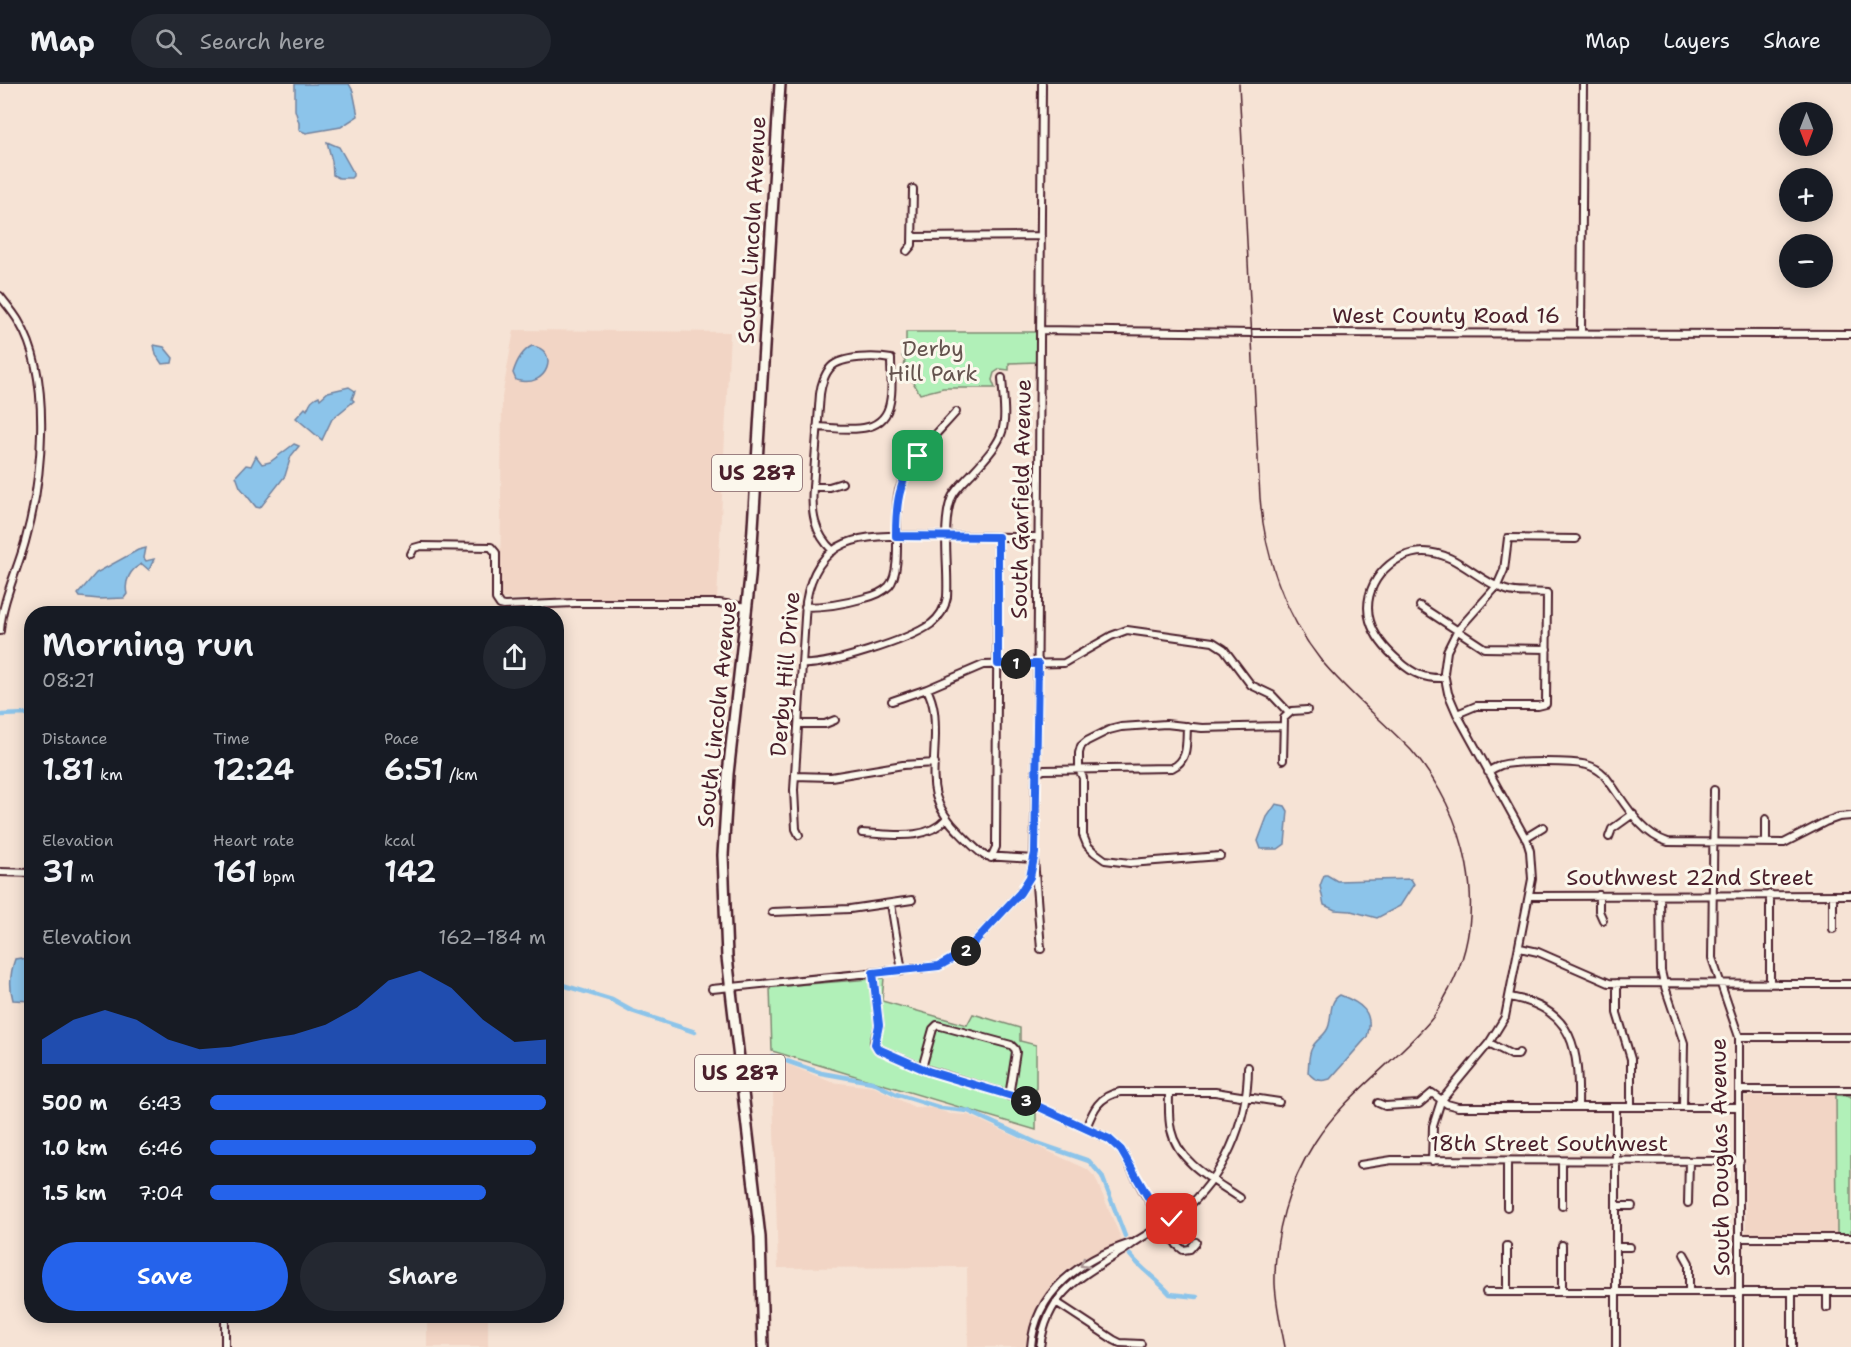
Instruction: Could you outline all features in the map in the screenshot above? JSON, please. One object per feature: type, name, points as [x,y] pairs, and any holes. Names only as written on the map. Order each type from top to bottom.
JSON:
[{"type":"highway","name":"South Lincoln Avenue","points":[[763,1347],[760,1237],[730,987],[725,927],[723,855],[735,699],[747,607],[755,505],[780,84]]},
{"type":"street","name":"South Garfield Avenue","points":[[1041,949],[1034,859],[1038,664],[1042,84]]},
{"type":"street","points":[[1581,333],[1583,84]]},
{"type":"street","points":[[908,251],[913,237],[913,189]]},
{"type":"street","points":[[913,237],[1041,236]]},
{"type":"street","points":[[0,296],[20,323],[37,367],[41,417],[40,450],[30,524],[4,608],[0,631]]},
{"type":"street","name":"West County Road 16","points":[[1041,330],[1244,333],[1851,334]]},
{"type":"street","points":[[817,427],[859,429],[868,428],[880,422],[891,402],[891,359],[857,358],[832,366],[820,389],[817,427],[812,507],[815,525],[821,539],[833,551]]},
{"type":"street","points":[[802,664],[816,665],[874,649],[931,624],[940,616],[946,606],[948,590],[948,512],[954,493],[993,451],[1001,438],[1005,418],[1002,378]]},
{"type":"street","points":[[806,607],[842,605],[882,591],[890,585],[895,574],[898,496],[908,470],[956,412]]},
{"type":"street","points":[[813,487],[829,487],[842,483]]},
{"type":"street","name":"Derby Hill Drive","points":[[799,835],[796,829],[795,776],[807,594],[820,563],[844,544],[862,537],[1038,537]]},
{"type":"street","points":[[991,858],[996,847],[998,537]]},
{"type":"street","points":[[1432,1161],[1433,1126],[1441,1101],[1489,1043],[1505,1017],[1530,896],[1532,869],[1530,850],[1525,838],[1456,714],[1444,678],[1447,651],[1457,631],[1497,586],[1505,564],[1508,538],[1576,539]]},
{"type":"street","points":[[411,554],[414,548],[421,546],[491,547],[496,553],[496,599],[500,605],[504,606],[575,603],[719,603],[747,607]]},
{"type":"street","points":[[1444,678],[1425,677],[1414,673],[1380,642],[1368,614],[1370,597],[1378,576],[1384,569],[1398,559],[1417,552],[1430,552],[1449,558],[1497,586],[1515,592],[1547,593],[1546,704],[1476,706],[1456,714]]},
{"type":"street","points":[[1420,606],[1484,648],[1547,649]]},
{"type":"street","points":[[892,701],[980,666],[1064,663],[1111,636],[1127,630],[1208,640],[1224,649],[1251,685],[1272,695],[1289,713]]},
{"type":"street","points":[[712,989],[939,966],[966,951],[1020,893],[1030,877],[1034,859],[985,856],[946,819],[938,805],[935,795],[935,709],[927,689]]},
{"type":"street","points":[[1283,760],[1282,726],[1284,718],[1297,710],[1307,710]]},
{"type":"street","points":[[799,724],[825,724],[835,720]]},
{"type":"street","points":[[1220,856],[1136,863],[1105,860],[1087,845],[1083,835],[1083,778],[1079,769],[1081,746],[1109,730],[1121,727],[1166,724],[1202,728],[1282,726]]},
{"type":"street","points":[[1036,773],[1044,770],[1168,769],[1175,767],[1182,762],[1185,755],[1187,726]]},
{"type":"street","points":[[795,776],[831,777],[903,765],[935,763]]},
{"type":"street","points":[[1488,772],[1496,767],[1509,764],[1586,765],[1604,774],[1648,832],[1665,841],[1784,843],[1825,822],[1851,816]]},
{"type":"street","name":"South Douglas Avenue","points":[[1714,790],[1712,958],[1739,1036],[1739,1347]]},
{"type":"street","points":[[1609,837],[1612,829],[1633,813]]},
{"type":"street","points":[[862,833],[920,834],[933,830],[946,819]]},
{"type":"street","points":[[1766,819],[1766,843]]},
{"type":"street","points":[[1525,838],[1543,827]]},
{"type":"street","points":[[0,872],[24,873]]},
{"type":"street","points":[[1770,894],[1770,984]]},
{"type":"street","points":[[1599,895],[1599,912],[1603,920]]},
{"type":"street","points":[[1833,895],[1833,929]]},
{"type":"street","name":"Southwest 22nd Street","points":[[1530,896],[1851,895]]},
{"type":"street","points":[[1660,896],[1660,961],[1664,984],[1684,1043],[1683,1107]]},
{"type":"street","points":[[772,912],[850,909],[912,900]]},
{"type":"street","points":[[891,904],[902,971]]},
{"type":"street","points":[[1520,948],[1538,952],[1602,980],[1617,983],[1851,984]]},
{"type":"street","points":[[873,973],[879,1025],[874,1042],[876,1047],[922,1068],[1038,1107],[1116,1143],[1177,1245],[1183,1250],[1190,1249],[1196,1242]]},
{"type":"street","points":[[1617,983],[1617,1013],[1631,1059],[1631,1107]]},
{"type":"street","points":[[1510,997],[1523,1000],[1553,1014],[1565,1027],[1575,1050],[1578,1066],[1578,1107]]},
{"type":"street","points":[[922,1068],[933,1029],[937,1025],[1011,1046],[1016,1052],[1009,1096]]},
{"type":"street","points":[[1739,1036],[1851,1037]]},
{"type":"street","points":[[1489,1043],[1512,1055],[1519,1053]]},
{"type":"street","points":[[1040,1347],[1042,1332],[1056,1302],[1079,1278],[1164,1225],[1184,1210],[1213,1178],[1236,1135],[1246,1096],[1248,1067]]},
{"type":"street","points":[[1739,1090],[1851,1090]]},
{"type":"street","points":[[1086,1128],[1098,1102],[1109,1095],[1120,1092],[1215,1092],[1279,1102]]},
{"type":"street","points":[[1169,1092],[1170,1126],[1177,1145],[1191,1163],[1240,1198]]},
{"type":"street","points":[[1378,1103],[1385,1106],[1419,1104],[1432,1093],[1441,1101],[1458,1107],[1739,1107]]},
{"type":"street","points":[[1616,1107],[1616,1347]]},
{"type":"street","name":"18th Street Southwest","points":[[1360,1165],[1392,1160],[1740,1161]]},
{"type":"street","points":[[1507,1161],[1507,1206]]},
{"type":"street","points":[[1562,1161],[1562,1206]]},
{"type":"street","points":[[1688,1203],[1689,1161]]},
{"type":"street","points":[[1616,1206],[1632,1206]]},
{"type":"street","points":[[1740,1238],[1851,1238]]},
{"type":"street","points":[[1031,1347],[1037,1320],[1047,1299],[1059,1284],[1070,1273],[1089,1261],[1137,1240]]},
{"type":"street","points":[[1562,1245],[1562,1292]]},
{"type":"street","points":[[1507,1246],[1507,1292]]},
{"type":"street","points":[[1616,1247],[1630,1247]]},
{"type":"street","points":[[1684,1254],[1689,1263],[1689,1292]]},
{"type":"street","points":[[1486,1292],[1851,1292]]},
{"type":"street","points":[[1792,1292],[1792,1347]]},
{"type":"street","points":[[1827,1292],[1827,1308]]},
{"type":"street","points":[[1056,1302],[1120,1343],[1141,1344]]},
{"type":"street","points":[[225,1323],[225,1347]]},
{"type":"shaded area","points":[[514,330],[730,332],[717,600],[500,599],[502,397]]},
{"type":"shaded area","points":[[772,1058],[831,1082],[874,1087],[914,1107],[968,1115],[1087,1169],[1095,1177],[1123,1243],[1084,1258],[1060,1275],[1038,1308],[1028,1347],[968,1347],[967,1267],[778,1268]]},
{"type":"shaded area","points":[[1836,1095],[1837,1235],[1746,1234],[1745,1096]]},
{"type":"shaded area","points":[[427,1323],[488,1323],[488,1347],[427,1347]]},
{"type":"green space","name":"Derby Hill Park","points":[[906,332],[1036,332],[1037,362],[1009,363],[1009,370],[1000,369],[994,373],[992,380],[995,388],[943,388],[920,394],[904,367],[905,361],[902,356],[906,352]]},
{"type":"green space","points":[[884,978],[882,1001],[967,1025],[973,1014],[1020,1028],[1020,1041],[1036,1045],[1036,1130],[772,1051],[770,987]]},
{"type":"green space","points":[[1836,1095],[1851,1096],[1851,1234],[1837,1235]]},
{"type":"water","points":[[295,84],[349,84],[353,91],[358,116],[341,127],[306,133],[299,130],[295,110]]},
{"type":"water","points":[[327,142],[339,147],[353,172],[351,178],[339,178],[333,175]]},
{"type":"water","points":[[154,345],[164,347],[173,358],[172,363],[162,364],[156,355]]},
{"type":"water","points":[[532,346],[541,349],[546,354],[547,368],[536,379],[527,382],[516,380],[513,373],[516,365],[522,354]]},
{"type":"water","points":[[349,387],[355,391],[352,399],[354,401],[332,419],[322,440],[296,418],[305,408],[307,410],[316,397],[319,396],[320,399],[328,392]]},
{"type":"water","points":[[294,444],[299,446],[291,456],[285,476],[260,508],[256,507],[240,487],[236,476],[246,465],[251,466],[256,456],[262,464],[270,462]]},
{"type":"water","points":[[146,548],[144,558],[146,561],[154,559],[149,570],[142,564],[131,573],[126,585],[127,594],[124,598],[80,597],[78,594],[96,573]]},
{"type":"water","points":[[1276,804],[1285,806],[1288,811],[1285,844],[1278,849],[1261,849],[1258,841],[1267,817]]},
{"type":"water","points":[[1324,875],[1337,881],[1411,879],[1414,884],[1400,906],[1377,918],[1351,911],[1335,910],[1324,905],[1320,886]]},
{"type":"water","points":[[15,959],[24,960],[24,1001],[13,1000],[11,985]]},
{"type":"water","points":[[1340,995],[1360,1005],[1368,1015],[1367,1037],[1330,1079],[1318,1080],[1308,1072],[1310,1054],[1314,1045],[1328,1029],[1332,1004]]},
{"type":"waterway","points":[[2,715],[24,714]]},
{"type":"waterway","points":[[564,985],[612,1000],[632,1011],[695,1032]]},
{"type":"waterway","points":[[772,1056],[821,1073],[872,1082],[896,1094],[941,1108],[968,1111],[1037,1143],[1089,1161],[1102,1176],[1125,1236]]},
{"type":"waterway","points":[[1130,1255],[1170,1294],[1197,1297]]},
{"type":"railway","points":[[1239,84],[1260,498],[1266,541],[1278,583],[1307,641],[1341,683],[1411,750],[1430,775],[1459,833],[1467,865],[1470,897],[1469,929],[1462,960],[1438,1010],[1416,1036],[1355,1094],[1327,1125],[1305,1158],[1290,1192],[1280,1229],[1275,1266],[1276,1300],[1285,1347]]},
{"type":"route","points":[[918,456],[908,470],[899,491],[896,536],[998,537],[998,664],[1038,664],[1036,844],[1030,877],[1020,893],[966,951],[939,966],[873,973],[879,1025],[875,1044],[878,1049],[928,1071],[1022,1099],[1103,1135],[1116,1143],[1121,1150],[1164,1225],[1172,1219]]}]
